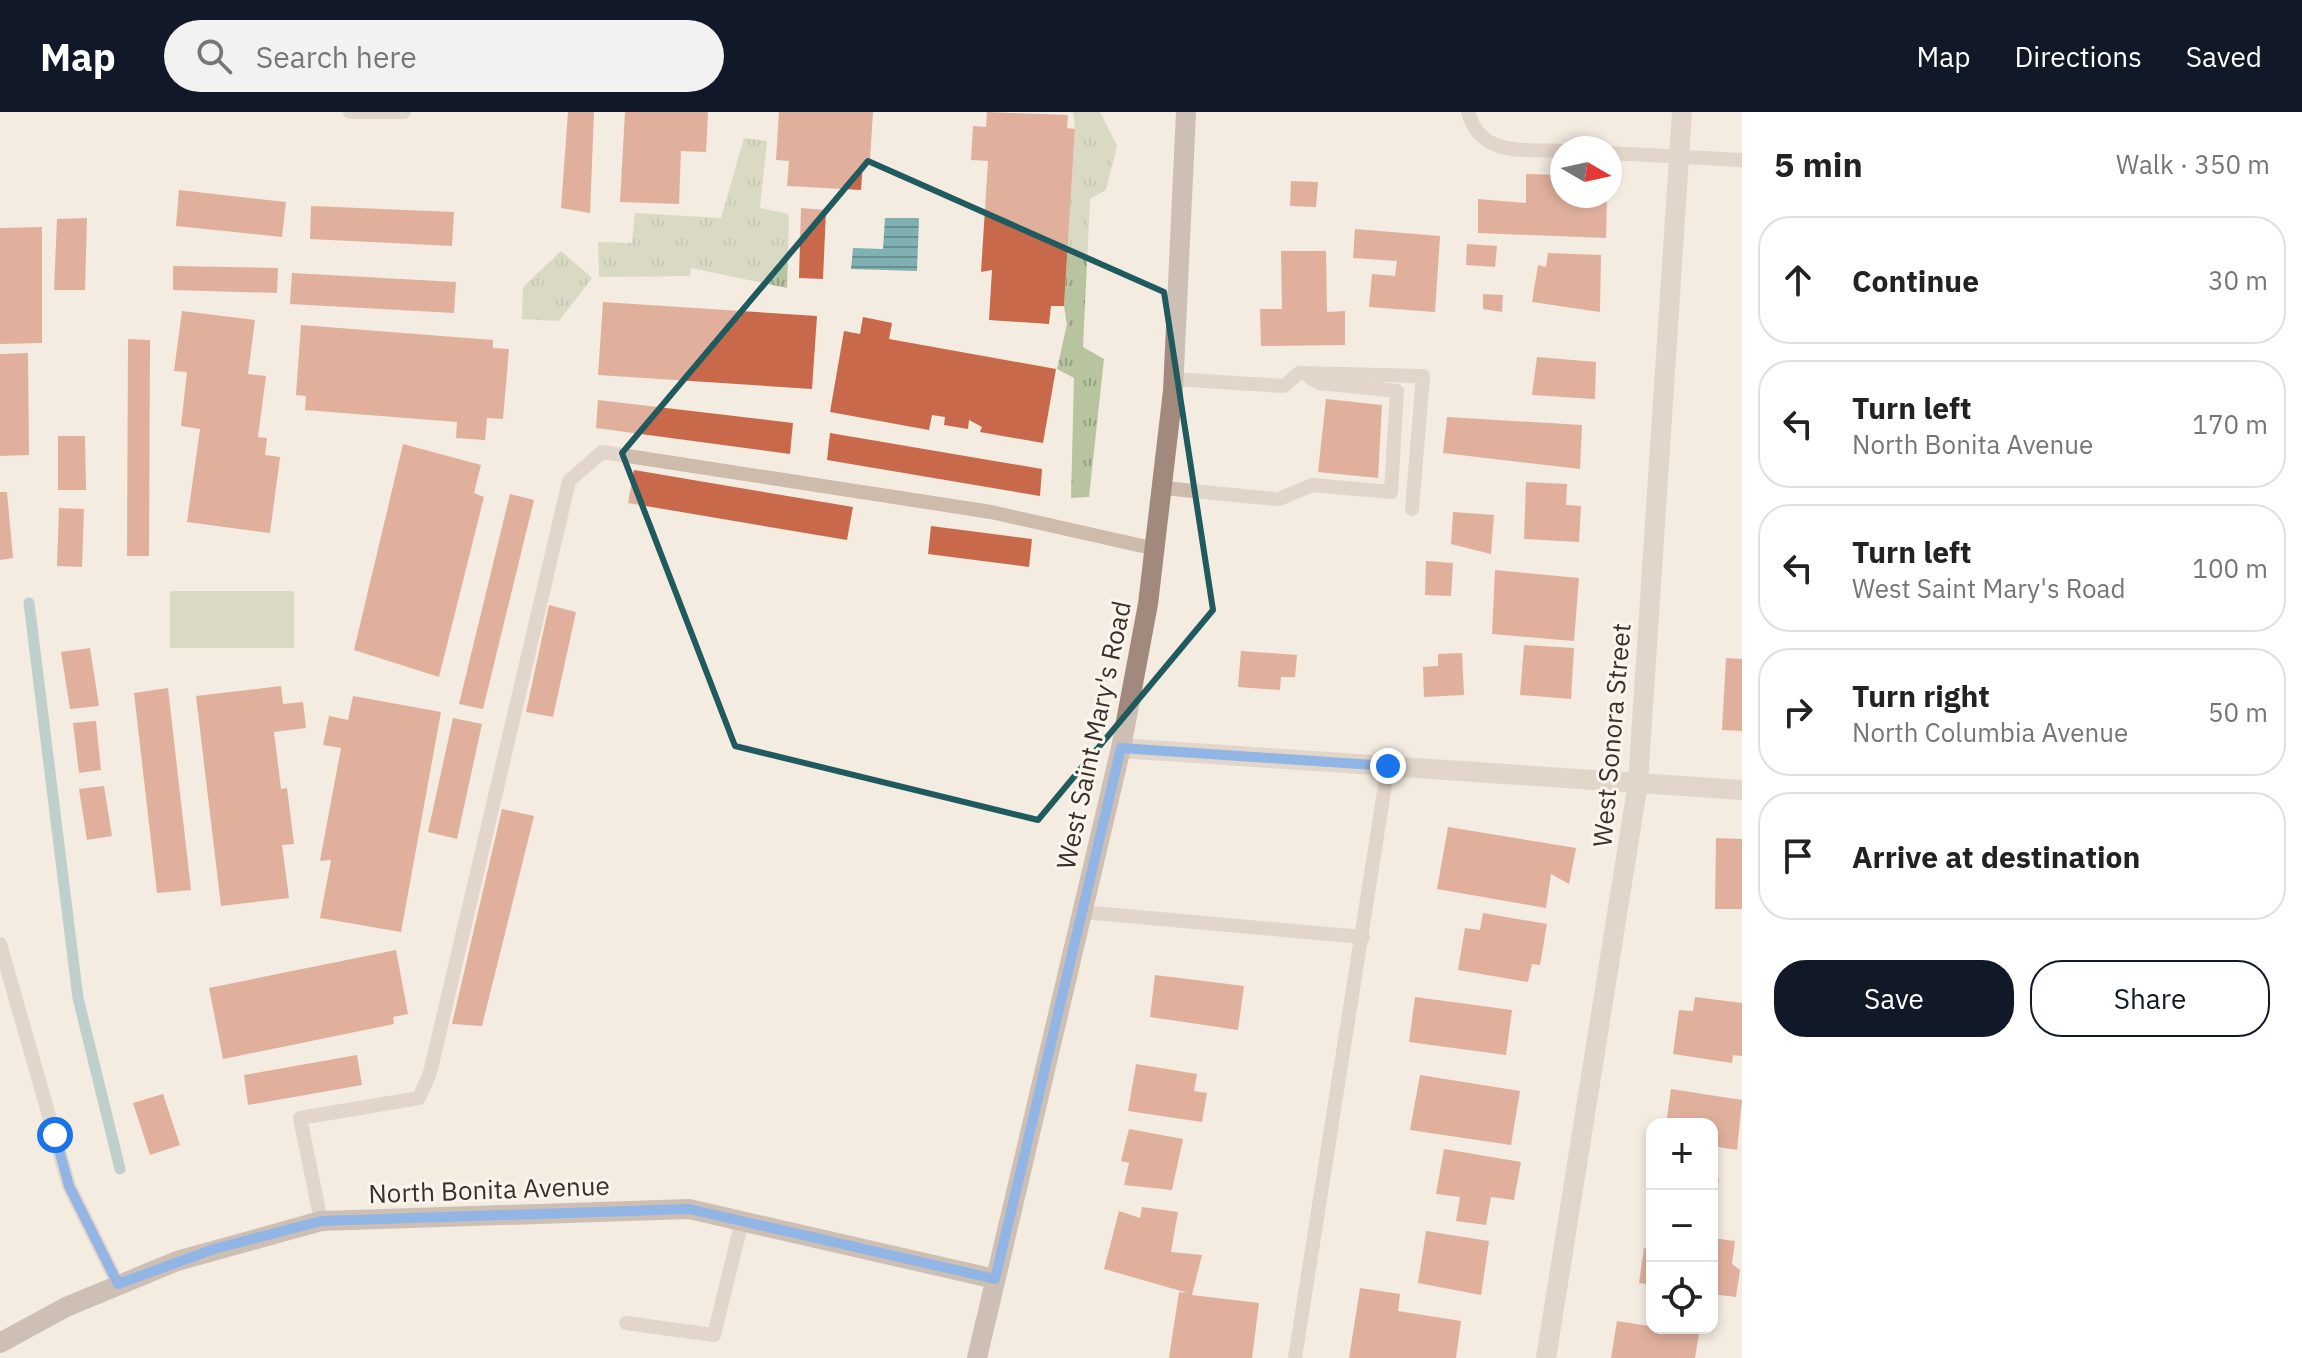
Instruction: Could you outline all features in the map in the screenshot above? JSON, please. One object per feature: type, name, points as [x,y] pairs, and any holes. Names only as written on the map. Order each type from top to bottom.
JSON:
[{"type":"main road","name":"West Saint Mary's Road","points":[[977,1358],[1121,748],[1156,549],[1173,379],[1186,112]]},
{"type":"main road","name":"North Bonita Avenue","points":[[0,1343],[66,1307],[118,1284],[214,1249],[321,1221],[689,1209],[995,1279]]},
{"type":"street","name":"West Sonora Street","points":[[1546,1358],[1638,783],[1682,112]]},
{"type":"street","points":[[1121,748],[1742,790]]},
{"type":"lane","points":[[350,112],[404,112]]},
{"type":"lane","points":[[1468,112],[1473,130],[1497,148],[1550,150]]},
{"type":"lane","points":[[1622,154],[1742,160]]},
{"type":"lane","points":[[1173,379],[1284,386],[1299,373],[1423,376],[1412,509]]},
{"type":"lane","points":[[1164,488],[1277,499],[1312,485],[1391,492],[1397,391],[1319,383],[1305,374]]},
{"type":"lane","points":[[321,1221],[300,1118],[419,1098],[430,1073],[569,481],[602,452],[991,512],[1156,549]]},
{"type":"lane","points":[[1295,1358],[1388,766]]},
{"type":"lane","points":[[1082,912],[1363,937]]},
{"type":"lane","points":[[0,944],[69,1186],[118,1284]]},
{"type":"lane","points":[[626,1323],[714,1335],[742,1221]]},
{"type":"highlighted area","points":[[868,161],[1164,292],[1213,610],[1038,820],[735,746],[622,453]]},
{"type":"green space","points":[[1073,112],[1100,112],[1117,146],[1106,190],[1090,199],[1083,347],[1104,359],[1089,497],[1071,498],[1074,378],[1057,369],[1067,324],[1064,306],[1075,129]]},
{"type":"green space","points":[[744,138],[767,141],[760,208],[789,214],[787,288],[691,268],[690,276],[599,277],[598,242],[632,243],[635,213],[721,218]]},
{"type":"green space","points":[[561,251],[592,278],[559,321],[522,319],[523,287]]},
{"type":"green space","points":[[170,591],[294,591],[294,648],[170,648]]},
{"type":"water","points":[[885,218],[919,218],[917,271],[851,269],[853,248],[883,249]]},
{"type":"building","points":[[568,112],[594,112],[590,213],[561,208]]},
{"type":"building","points":[[625,112],[708,112],[706,152],[681,151],[679,204],[620,202]]},
{"type":"building","points":[[779,112],[873,112],[870,160],[863,162],[861,190],[787,186],[789,161],[776,160]]},
{"type":"building","points":[[987,112],[1068,115],[1067,128],[1075,129],[1064,306],[1051,306],[1049,324],[989,320],[992,270],[981,272],[988,161],[971,160],[973,126],[986,127]]},
{"type":"building","points":[[1526,174],[1550,175],[1550,208],[1607,208],[1606,238],[1478,233],[1478,199],[1526,203]]},
{"type":"building","points":[[1291,181],[1318,182],[1316,207],[1290,206]]},
{"type":"building","points":[[179,190],[286,202],[282,237],[176,226]]},
{"type":"building","points":[[311,206],[454,212],[452,246],[310,239]]},
{"type":"building","points":[[801,208],[826,210],[823,279],[799,278]]},
{"type":"building","points":[[87,218],[85,290],[54,290],[57,219]]},
{"type":"building","points":[[42,227],[42,343],[0,344],[0,228]]},
{"type":"building","points":[[1355,229],[1440,236],[1435,312],[1369,307],[1372,274],[1395,276],[1397,261],[1353,258]]},
{"type":"building","points":[[1467,244],[1497,246],[1495,267],[1466,265]]},
{"type":"building","points":[[1281,251],[1326,251],[1327,312],[1345,311],[1345,345],[1261,346],[1260,309],[1282,309]]},
{"type":"building","points":[[1548,253],[1601,255],[1600,312],[1532,302],[1538,265],[1546,267]]},
{"type":"building","points":[[173,266],[278,268],[277,293],[173,290]]},
{"type":"building","points":[[292,273],[456,282],[454,313],[290,304]]},
{"type":"building","points":[[1483,294],[1503,295],[1502,312],[1483,309]]},
{"type":"building","points":[[603,302],[817,316],[812,389],[598,375]]},
{"type":"building","points":[[182,311],[255,320],[248,374],[266,376],[258,437],[267,438],[265,455],[280,457],[270,533],[187,522],[200,429],[181,426],[187,372],[174,371]]},
{"type":"building","points":[[863,317],[892,323],[889,339],[1056,369],[1043,443],[980,432],[982,427],[969,420],[968,429],[944,425],[945,417],[932,415],[929,430],[830,412],[844,331],[860,334]]},
{"type":"building","points":[[301,325],[493,340],[493,348],[509,349],[503,419],[487,418],[485,440],[456,438],[457,422],[305,410],[306,396],[296,395]]},
{"type":"building","points":[[128,339],[150,340],[149,556],[127,556]]},
{"type":"building","points":[[28,353],[29,455],[0,456],[0,354]]},
{"type":"building","points":[[1537,357],[1596,362],[1595,399],[1532,395]]},
{"type":"building","points":[[1326,399],[1382,405],[1378,478],[1318,472]]},
{"type":"building","points":[[598,400],[793,423],[790,454],[596,428]]},
{"type":"building","points":[[1447,417],[1582,425],[1580,469],[1443,453]]},
{"type":"building","points":[[830,433],[1042,469],[1040,496],[827,460]]},
{"type":"building","points":[[58,436],[85,436],[86,490],[58,490]]},
{"type":"building","points":[[403,444],[481,465],[474,493],[484,497],[439,677],[354,650]]},
{"type":"building","points":[[634,470],[853,507],[847,540],[628,503]]},
{"type":"building","points":[[1526,482],[1567,484],[1566,505],[1581,506],[1579,542],[1524,539]]},
{"type":"building","points":[[0,492],[7,492],[13,558],[0,560]]},
{"type":"building","points":[[510,494],[534,500],[483,709],[459,704]]},
{"type":"building","points":[[59,508],[84,509],[82,567],[57,566]]},
{"type":"building","points":[[1453,512],[1494,515],[1491,554],[1451,544]]},
{"type":"building","points":[[931,526],[1032,539],[1029,567],[928,554]]},
{"type":"building","points":[[1426,561],[1453,563],[1451,596],[1425,595]]},
{"type":"building","points":[[1495,570],[1579,578],[1574,641],[1492,634]]},
{"type":"building","points":[[549,605],[576,612],[553,717],[526,712]]},
{"type":"building","points":[[1524,645],[1574,648],[1571,699],[1520,695]]},
{"type":"building","points":[[90,648],[99,706],[70,709],[61,652]]},
{"type":"building","points":[[1241,651],[1297,655],[1295,677],[1281,677],[1280,690],[1238,687]]},
{"type":"building","points":[[1462,653],[1464,695],[1424,697],[1423,667],[1438,666],[1438,654]]},
{"type":"building","points":[[1726,658],[1742,659],[1742,731],[1722,730]]},
{"type":"building","points":[[281,686],[283,704],[303,702],[306,728],[274,732],[281,789],[287,788],[294,844],[282,845],[289,898],[221,906],[196,696]]},
{"type":"building","points":[[168,688],[191,890],[157,893],[134,693]]},
{"type":"building","points":[[353,696],[441,712],[401,932],[320,918],[331,860],[320,861],[341,748],[323,745],[329,716],[348,720]]},
{"type":"building","points":[[453,718],[482,724],[457,839],[428,832]]},
{"type":"building","points":[[96,721],[101,770],[79,773],[73,723]]},
{"type":"building","points":[[104,786],[112,836],[87,840],[79,789]]},
{"type":"building","points":[[502,809],[534,816],[482,1026],[452,1024]]},
{"type":"building","points":[[1448,827],[1576,848],[1569,884],[1551,874],[1546,908],[1437,889]]},
{"type":"building","points":[[1716,838],[1742,839],[1742,909],[1715,909]]},
{"type":"building","points":[[1483,913],[1547,924],[1540,965],[1532,964],[1528,982],[1458,970],[1465,928],[1480,930]]},
{"type":"building","points":[[396,950],[408,1014],[393,1017],[394,1024],[223,1059],[209,988]]},
{"type":"building","points":[[1155,975],[1244,986],[1238,1030],[1150,1017]]},
{"type":"building","points":[[1415,997],[1512,1010],[1506,1055],[1409,1042]]},
{"type":"building","points":[[1695,997],[1742,1003],[1742,1056],[1733,1055],[1732,1063],[1673,1054],[1679,1010],[1693,1011]]},
{"type":"building","points":[[357,1055],[362,1085],[248,1105],[244,1075]]},
{"type":"building","points":[[1136,1064],[1197,1074],[1194,1091],[1207,1093],[1202,1122],[1128,1111]]},
{"type":"building","points":[[1420,1075],[1520,1091],[1511,1145],[1410,1130]]},
{"type":"building","points":[[1671,1089],[1742,1100],[1737,1150],[1718,1147],[1718,1118],[1667,1118]]},
{"type":"building","points":[[163,1094],[180,1145],[150,1155],[133,1103]]},
{"type":"building","points":[[1129,1129],[1183,1139],[1172,1190],[1124,1185],[1129,1163],[1121,1161]]},
{"type":"building","points":[[1444,1149],[1521,1162],[1514,1200],[1491,1197],[1486,1225],[1456,1221],[1460,1197],[1436,1194]]},
{"type":"building","points":[[1142,1207],[1178,1212],[1171,1252],[1202,1255],[1192,1295],[1259,1303],[1252,1358],[1169,1358],[1179,1292],[1188,1293],[1104,1269],[1119,1211],[1140,1218]]},
{"type":"building","points":[[1426,1231],[1489,1241],[1481,1295],[1418,1283]]},
{"type":"building","points":[[1718,1239],[1735,1241],[1732,1264],[1740,1270],[1736,1297],[1718,1295]]},
{"type":"building","points":[[1644,1248],[1646,1248],[1646,1284],[1639,1283]]},
{"type":"building","points":[[1360,1288],[1400,1294],[1398,1311],[1461,1321],[1456,1358],[1349,1358]]},
{"type":"building","points":[[1617,1321],[1646,1326],[1646,1334],[1699,1334],[1695,1358],[1611,1358]]},
{"type":"waterway","points":[[29,603],[78,998],[120,1169]]},
{"type":"route","points":[[55,1135],[69,1186],[118,1284],[214,1249],[321,1221],[689,1209],[995,1279],[1121,748],[1388,766]]}]
